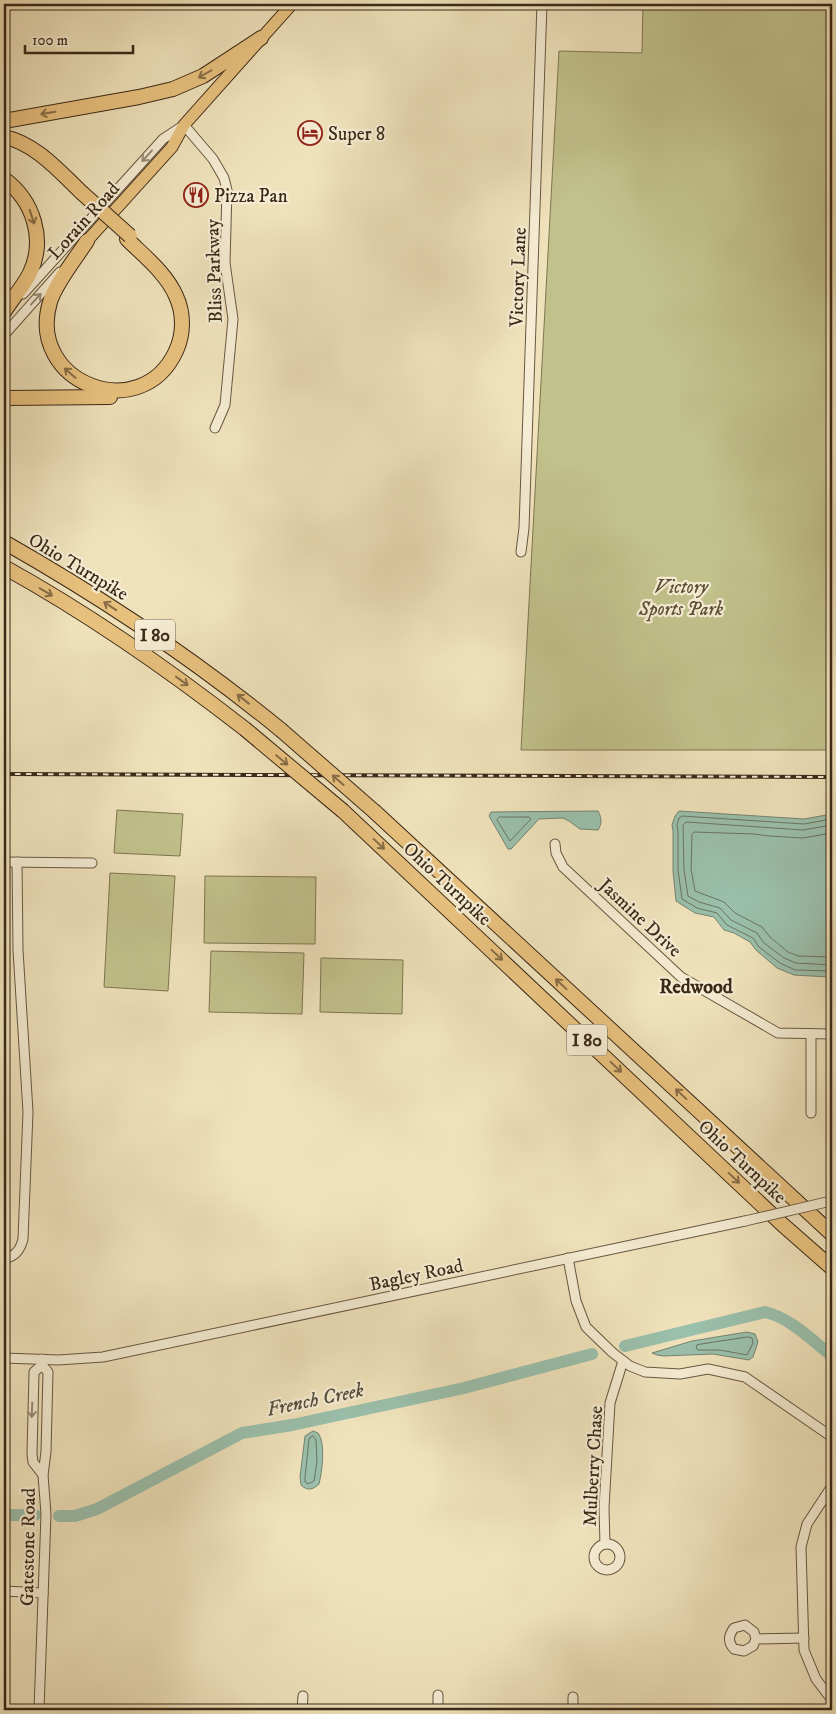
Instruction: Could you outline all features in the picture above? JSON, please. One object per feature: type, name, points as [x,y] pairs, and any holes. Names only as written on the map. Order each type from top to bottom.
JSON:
[{"type":"highway","points":[[4,121],[151,95],[173,89],[203,76],[261,38]]},
{"type":"highway","points":[[4,137],[22,143],[36,152],[170,273],[184,298],[188,317],[187,337],[183,352],[170,372],[152,387],[139,393],[125,396],[4,398]]},
{"type":"highway","points":[[4,144],[20,149],[32,156],[80,193]]},
{"type":"highway","points":[[4,179],[21,195],[28,205],[35,224],[37,243],[30,274],[4,312]]},
{"type":"highway","points":[[87,241],[52,298],[47,319],[48,338],[57,358],[73,377],[92,387],[118,390],[144,384],[161,372],[175,353],[182,328],[180,307],[172,287],[128,237]]},
{"type":"highway","name":"Ohio Turnpike","points":[[4,542],[67,578],[133,621],[213,677],[281,730],[375,812],[832,1234]]},
{"type":"highway","name":"Ohio Turnpike","points":[[4,567],[122,639],[194,690],[245,729],[343,811],[832,1268]]},
{"type":"main road","name":"Lorain Road","points":[[87,241],[172,147],[184,125],[292,4]]},
{"type":"street","name":"Victory Lane","points":[[521,552],[525,520],[542,4]]},
{"type":"street","name":"Lorain Road","points":[[4,316],[163,139],[184,125]]},
{"type":"street","name":"Bliss Parkway","points":[[184,125],[214,159],[224,178],[227,190],[225,263],[227,285],[232,304],[232,320],[225,405],[215,428]]},
{"type":"street","name":"Lorain Road","points":[[4,335],[87,241]]},
{"type":"street","name":"Jasmine Drive","points":[[555,844],[556,853],[563,867],[681,977],[778,1033],[832,1034]]},
{"type":"street","points":[[4,862],[92,862]]},
{"type":"street","points":[[4,1259],[11,1257],[18,1251],[23,1239],[27,1152],[28,1112],[18,950],[17,862]]},
{"type":"street","points":[[811,1034],[811,1113]]},
{"type":"street","name":"Bagley Road","points":[[4,1358],[42,1362],[118,1354],[832,1201]]},
{"type":"street","points":[[568,1258],[576,1301],[586,1327],[613,1353],[630,1366],[645,1372],[680,1374],[708,1369],[745,1377],[832,1437]]},
{"type":"street","name":"Mulberry Chase","points":[[605,1544],[604,1508],[610,1403],[623,1361]]},
{"type":"street","name":"Gatestone Road","points":[[38,1710],[46,1514],[43,1475],[46,1452],[48,1372],[42,1362],[34,1372],[31,1445],[33,1462],[43,1475]]},
{"type":"street","points":[[832,1486],[807,1524],[801,1547],[804,1650],[816,1680],[832,1700]]},
{"type":"street","points":[[4,1591],[43,1593]]},
{"type":"street","points":[[756,1639],[804,1638]]},
{"type":"street","points":[[302,1710],[303,1696]]},
{"type":"street","points":[[438,1696],[438,1710]]},
{"type":"street","points":[[573,1697],[573,1710]]},
{"type":"green space","name":"Victory Sports Park","points":[[643,4],[832,4],[832,750],[521,750],[559,51],[642,53]]},
{"type":"green space","points":[[117,810],[183,814],[180,856],[114,853]]},
{"type":"green space","points":[[110,873],[175,876],[168,991],[104,987]]},
{"type":"green space","points":[[205,876],[316,877],[315,944],[204,943]]},
{"type":"green space","points":[[211,951],[304,953],[302,1014],[209,1012]]},
{"type":"green space","points":[[321,958],[403,960],[402,1014],[320,1012]]},
{"type":"water","points":[[598,811],[601,821],[598,830],[580,829],[563,818],[539,819],[511,849],[508,849],[489,816],[491,812]]},
{"type":"water","points":[[679,811],[804,819],[832,814],[832,976],[794,975],[777,968],[756,950],[750,942],[724,930],[714,917],[695,913],[676,901],[672,825]]},
{"type":"water","points":[[747,1332],[755,1334],[758,1342],[753,1357],[749,1360],[713,1354],[664,1356],[652,1353],[692,1341]]},
{"type":"water","points":[[313,1431],[318,1433],[322,1444],[322,1465],[319,1484],[312,1489],[308,1489],[301,1485],[300,1477],[305,1436]]},
{"type":"waterway","name":"French Creek","points":[[625,1346],[765,1312],[792,1324],[832,1356]]},
{"type":"waterway","name":"French Creek","points":[[59,1516],[75,1516],[97,1509],[242,1433],[292,1425],[464,1388],[592,1354]]},
{"type":"waterway","name":"French Creek","points":[[4,1515],[35,1515]]},
{"type":"railway","points":[[4,774],[832,777]]},
{"type":"place","name":"Super 8","points":[[310,133]]},
{"type":"place","name":"Pizza Pan","points":[[196,195]]},
{"type":"district","name":"Redwood","points":[[696,986]]}]
